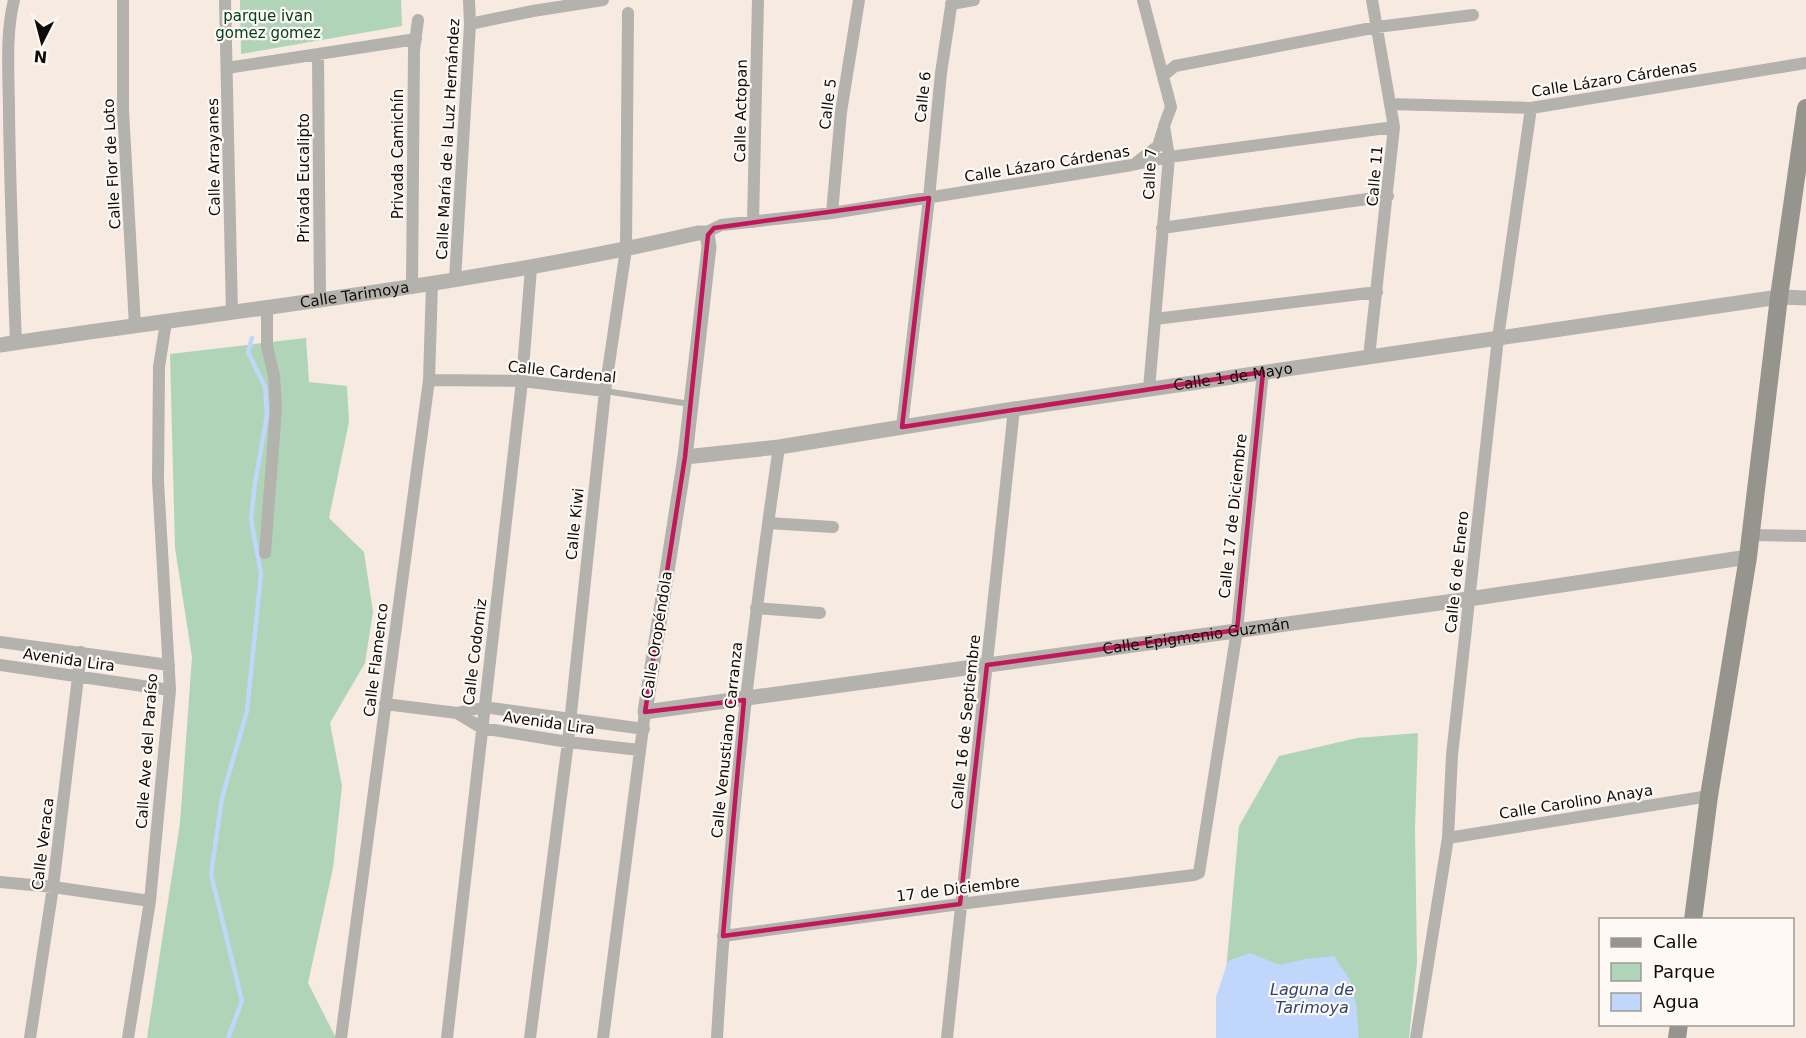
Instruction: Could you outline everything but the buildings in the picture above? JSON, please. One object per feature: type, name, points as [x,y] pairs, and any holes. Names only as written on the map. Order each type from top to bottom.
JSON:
[{"type":"main road","points":[[1693,918],[1709,796],[1748,557],[1779,297],[1806,108]]},
{"type":"street","points":[[14,0],[9,18],[9,57],[10,206],[16,343]]},
{"type":"street","name":"Calle Flor de Loto","points":[[123,0],[123,110],[135,326]]},
{"type":"street","name":"Calle Arrayanes","points":[[225,0],[232,312]]},
{"type":"street","name":"Calle María de la Luz Hernández","points":[[455,280],[470,24],[469,0]]},
{"type":"street","points":[[470,24],[533,5],[603,0]]},
{"type":"street","name":"Calle Actopan","points":[[753,222],[758,0]]},
{"type":"street","name":"Calle 5","points":[[832,213],[841,112],[859,0]]},
{"type":"street","points":[[951,2],[974,0]]},
{"type":"street","name":"Calle 7","points":[[1143,0],[1171,107],[1164,126],[1168,157],[1149,389]]},
{"type":"street","name":"Calle 11","points":[[1370,357],[1394,127],[1372,0]]},
{"type":"street","name":"Calle 6","points":[[902,427],[940,73],[951,2]]},
{"type":"street","name":"Calle Kiwi","points":[[530,1038],[568,742],[605,391],[626,249],[628,13]]},
{"type":"street","points":[[1163,76],[1175,66],[1377,27],[1473,15]]},
{"type":"street","name":"Privada Camichín","points":[[412,288],[414,50],[418,20]]},
{"type":"street","points":[[227,68],[416,39]]},
{"type":"street","name":"Privada Eucalipto","points":[[318,55],[320,300]]},
{"type":"street","name":"Calle Lázaro Cárdenas","points":[[1390,104],[1530,108],[1806,63]]},
{"type":"street","name":"Calle 6 de Enero","points":[[1416,1038],[1448,838],[1452,754],[1498,338],[1530,108]]},
{"type":"street","points":[[1132,165],[1158,146],[1164,126]]},
{"type":"street","name":"Calle Lázaro Cárdenas","points":[[707,234],[721,225],[832,213],[1132,165],[1168,157],[1394,127]]},
{"type":"street","points":[[1162,228],[1388,196]]},
{"type":"street","name":"Calle Tarimoya","points":[[0,345],[412,288],[531,268],[698,233],[707,234]]},
{"type":"street","name":"Calle Oropéndola","points":[[603,1038],[645,712],[685,457],[709,247],[707,234]]},
{"type":"street","name":"Calle Codorniz","points":[[447,1038],[522,381],[531,268]]},
{"type":"street","name":"Calle Flamenco","points":[[341,1038],[429,380],[432,284]]},
{"type":"street","points":[[1155,318],[1377,292]]},
{"type":"street","name":"Calle 1 de Mayo","points":[[685,457],[779,447],[1014,409],[1779,297],[1806,298]]},
{"type":"street","points":[[265,553],[276,408],[274,376],[267,346],[267,308]]},
{"type":"street","name":"Calle Ave del Paraíso","points":[[128,1038],[150,901],[170,690],[158,481],[159,367],[165,322]]},
{"type":"street","name":"Calle 17 de Diciembre","points":[[1197,874],[1200,870],[1237,630],[1263,372]]},
{"type":"street","name":"Calle Cardenal","points":[[429,380],[522,381],[605,391]]},
{"type":"street","name":"Calle 16 de Septiembre","points":[[947,1038],[1014,409]]},
{"type":"street","name":"Calle Venustiano Carranza","points":[[717,1038],[723,936],[744,700],[779,447]]},
{"type":"street","points":[[768,523],[833,527]]},
{"type":"street","points":[[1749,535],[1806,536]]},
{"type":"street","name":"Calle Epigmenio Guzmán","points":[[645,712],[1469,599],[1748,557]]},
{"type":"street","points":[[756,608],[820,613]]},
{"type":"street","name":"Avenida Lira","points":[[0,642],[169,665]]},
{"type":"street","name":"Calle Veraca","points":[[30,1038],[53,887],[81,652]]},
{"type":"street","name":"Avenida Lira","points":[[0,665],[170,690]]},
{"type":"street","name":"Avenida Lira","points":[[385,704],[457,713],[484,708],[644,729]]},
{"type":"street","name":"Avenida Lira","points":[[457,713],[482,728],[568,742],[640,750]]},
{"type":"street","name":"Calle Carolino Anaya","points":[[1448,838],[1709,796]]},
{"type":"street","name":"17 de Diciembre","points":[[723,936],[1197,874]]},
{"type":"street","points":[[0,882],[150,901]]},
{"type":"lane","name":"Calle Cardenal","points":[[605,391],[691,404]]},
{"type":"highlighted area","points":[[929,198],[902,427],[1263,372],[1237,630],[987,665],[960,904],[723,936],[744,700],[645,712],[685,457],[708,235],[714,228]]},
{"type":"green space","name":"parque ivan gomez gomez","points":[[240,0],[401,0],[402,26],[241,54]]},
{"type":"green space","points":[[306,338],[309,382],[347,386],[349,422],[329,518],[364,552],[373,612],[365,663],[330,723],[342,786],[333,868],[308,983],[336,1038],[147,1038],[180,823],[192,657],[175,548],[170,354]]},
{"type":"green space","points":[[1418,733],[1415,829],[1417,962],[1409,1038],[1220,1038],[1239,826],[1279,756],[1357,738]]},
{"type":"water","name":"Laguna de Tarimoya","points":[[1250,953],[1280,965],[1305,959],[1334,956],[1350,980],[1356,1004],[1359,1038],[1216,1038],[1216,997],[1228,961]]},
{"type":"waterway","points":[[228,1038],[242,1001],[211,874],[222,798],[247,711],[261,574],[251,519],[267,415],[265,387],[248,352],[252,338]]}]
